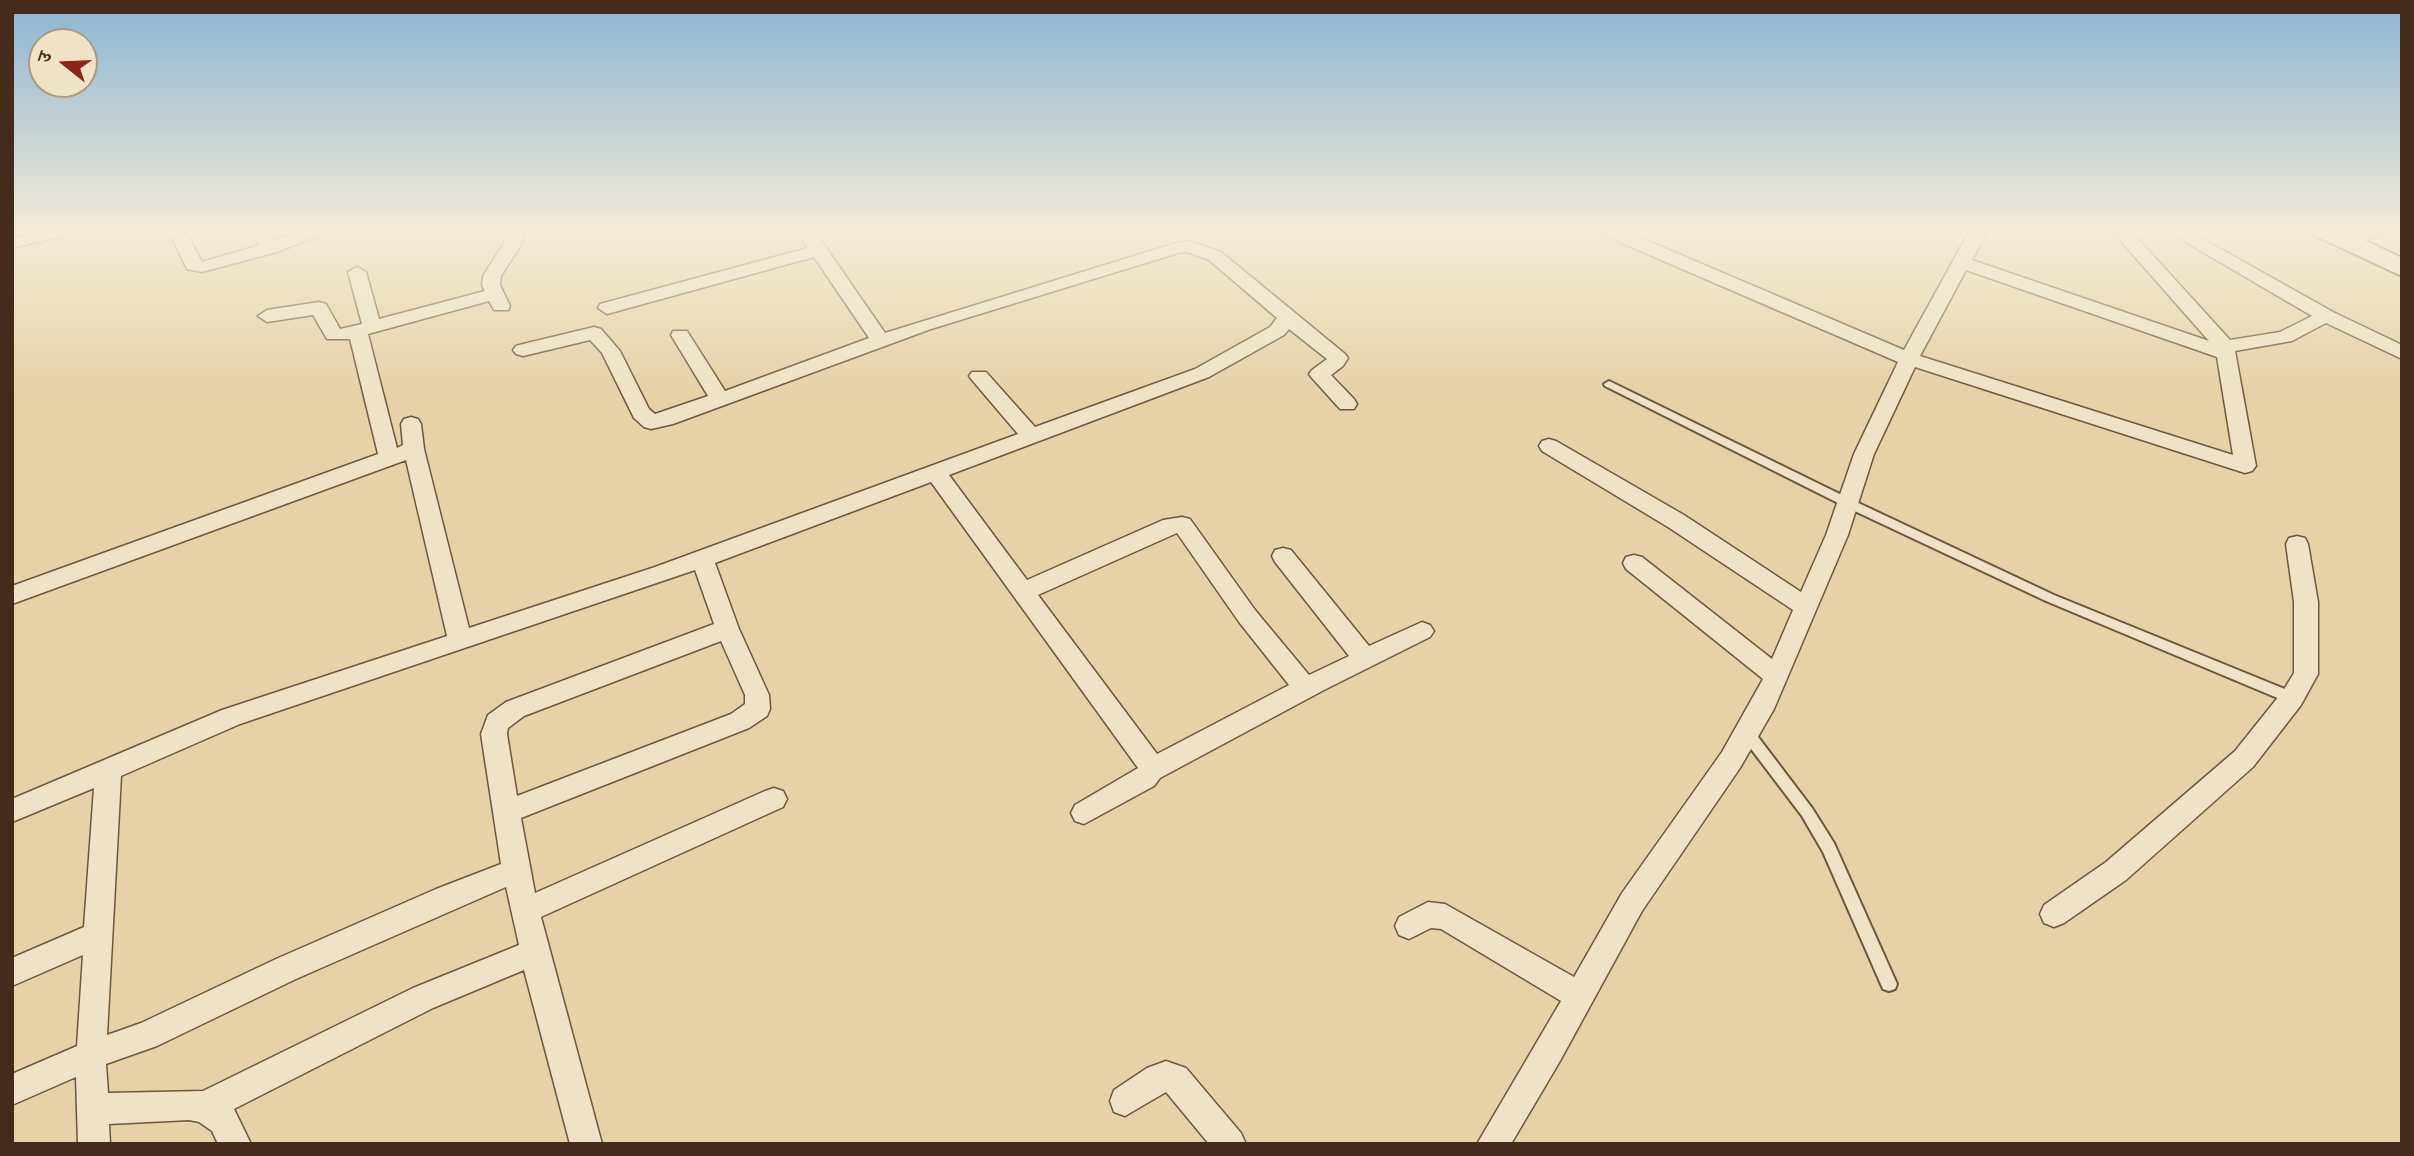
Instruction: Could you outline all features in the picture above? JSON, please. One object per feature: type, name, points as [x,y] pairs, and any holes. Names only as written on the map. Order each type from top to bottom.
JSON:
[{"type":"street","points":[[359,284],[389,458]]},
{"type":"street","points":[[267,316],[319,308],[334,334],[342,335],[498,300],[491,284]]},
{"type":"street","points":[[607,308],[695,284]]},
{"type":"street","points":[[841,284],[880,340]]},
{"type":"street","points":[[523,350],[594,333],[610,351],[641,413],[650,422],[666,419],[880,340],[1060,284]]},
{"type":"street","points":[[1249,284],[1338,358],[1319,374],[1347,404]]},
{"type":"street","points":[[1745,284],[1911,355],[2245,466],[2225,350],[2167,284]]},
{"type":"street","points":[[1493,1144],[1632,902],[1747,733],[1776,676],[1838,536],[1864,454],[1911,355],[1951,284]]},
{"type":"street","points":[[2026,284],[2225,350],[2285,337],[2326,316]]},
{"type":"street","points":[[2269,284],[2326,316],[2402,353]]},
{"type":"street","points":[[12,811],[231,717],[702,558],[1223,363],[1277,331],[1287,318]]},
{"type":"street","points":[[680,335],[720,399]]},
{"type":"street","points":[[979,376],[1031,436]]},
{"type":"street","points":[[411,424],[414,449],[460,639]]},
{"type":"street","points":[[1549,446],[1676,521],[1806,607]]},
{"type":"street","points":[[12,595],[414,449]]},
{"type":"street","points":[[935,472],[1151,770]]},
{"type":"street","points":[[1022,592],[1171,526],[1182,525],[1247,616],[1305,688]]},
{"type":"street","points":[[2054,914],[2116,871],[2244,759],[2292,698],[2306,674],[2306,603],[2297,544]]},
{"type":"street","points":[[1283,556],[1365,659]]},
{"type":"street","points":[[507,812],[753,715],[759,703],[727,629],[702,558]]},
{"type":"street","points":[[1634,563],[1776,676]]},
{"type":"street","points":[[586,1144],[516,871],[494,734],[497,722],[504,715],[727,629]]},
{"type":"street","points":[[1084,813],[1145,778],[1151,770],[1305,688],[1422,631]]},
{"type":"street","points":[[94,1144],[91,1055],[108,769]]},
{"type":"street","points":[[525,911],[774,799]]},
{"type":"street","points":[[12,1090],[91,1055],[146,1036],[409,914],[516,871]]},
{"type":"street","points":[[1409,926],[1428,915],[1445,917],[1580,996]]},
{"type":"street","points":[[12,972],[98,935]]},
{"type":"street","points":[[204,1107],[412,1003],[535,951]]},
{"type":"street","points":[[1125,1101],[1158,1079],[1167,1076],[1175,1079],[1230,1144]]},
{"type":"street","points":[[92,1109],[189,1105],[204,1107],[223,1121],[235,1144]]},
{"type":"lane","points":[[1609,384],[1848,503],[2050,598],[2292,698]]},
{"type":"lane","points":[[1747,733],[1807,812],[1829,848],[1889,984]]}]
